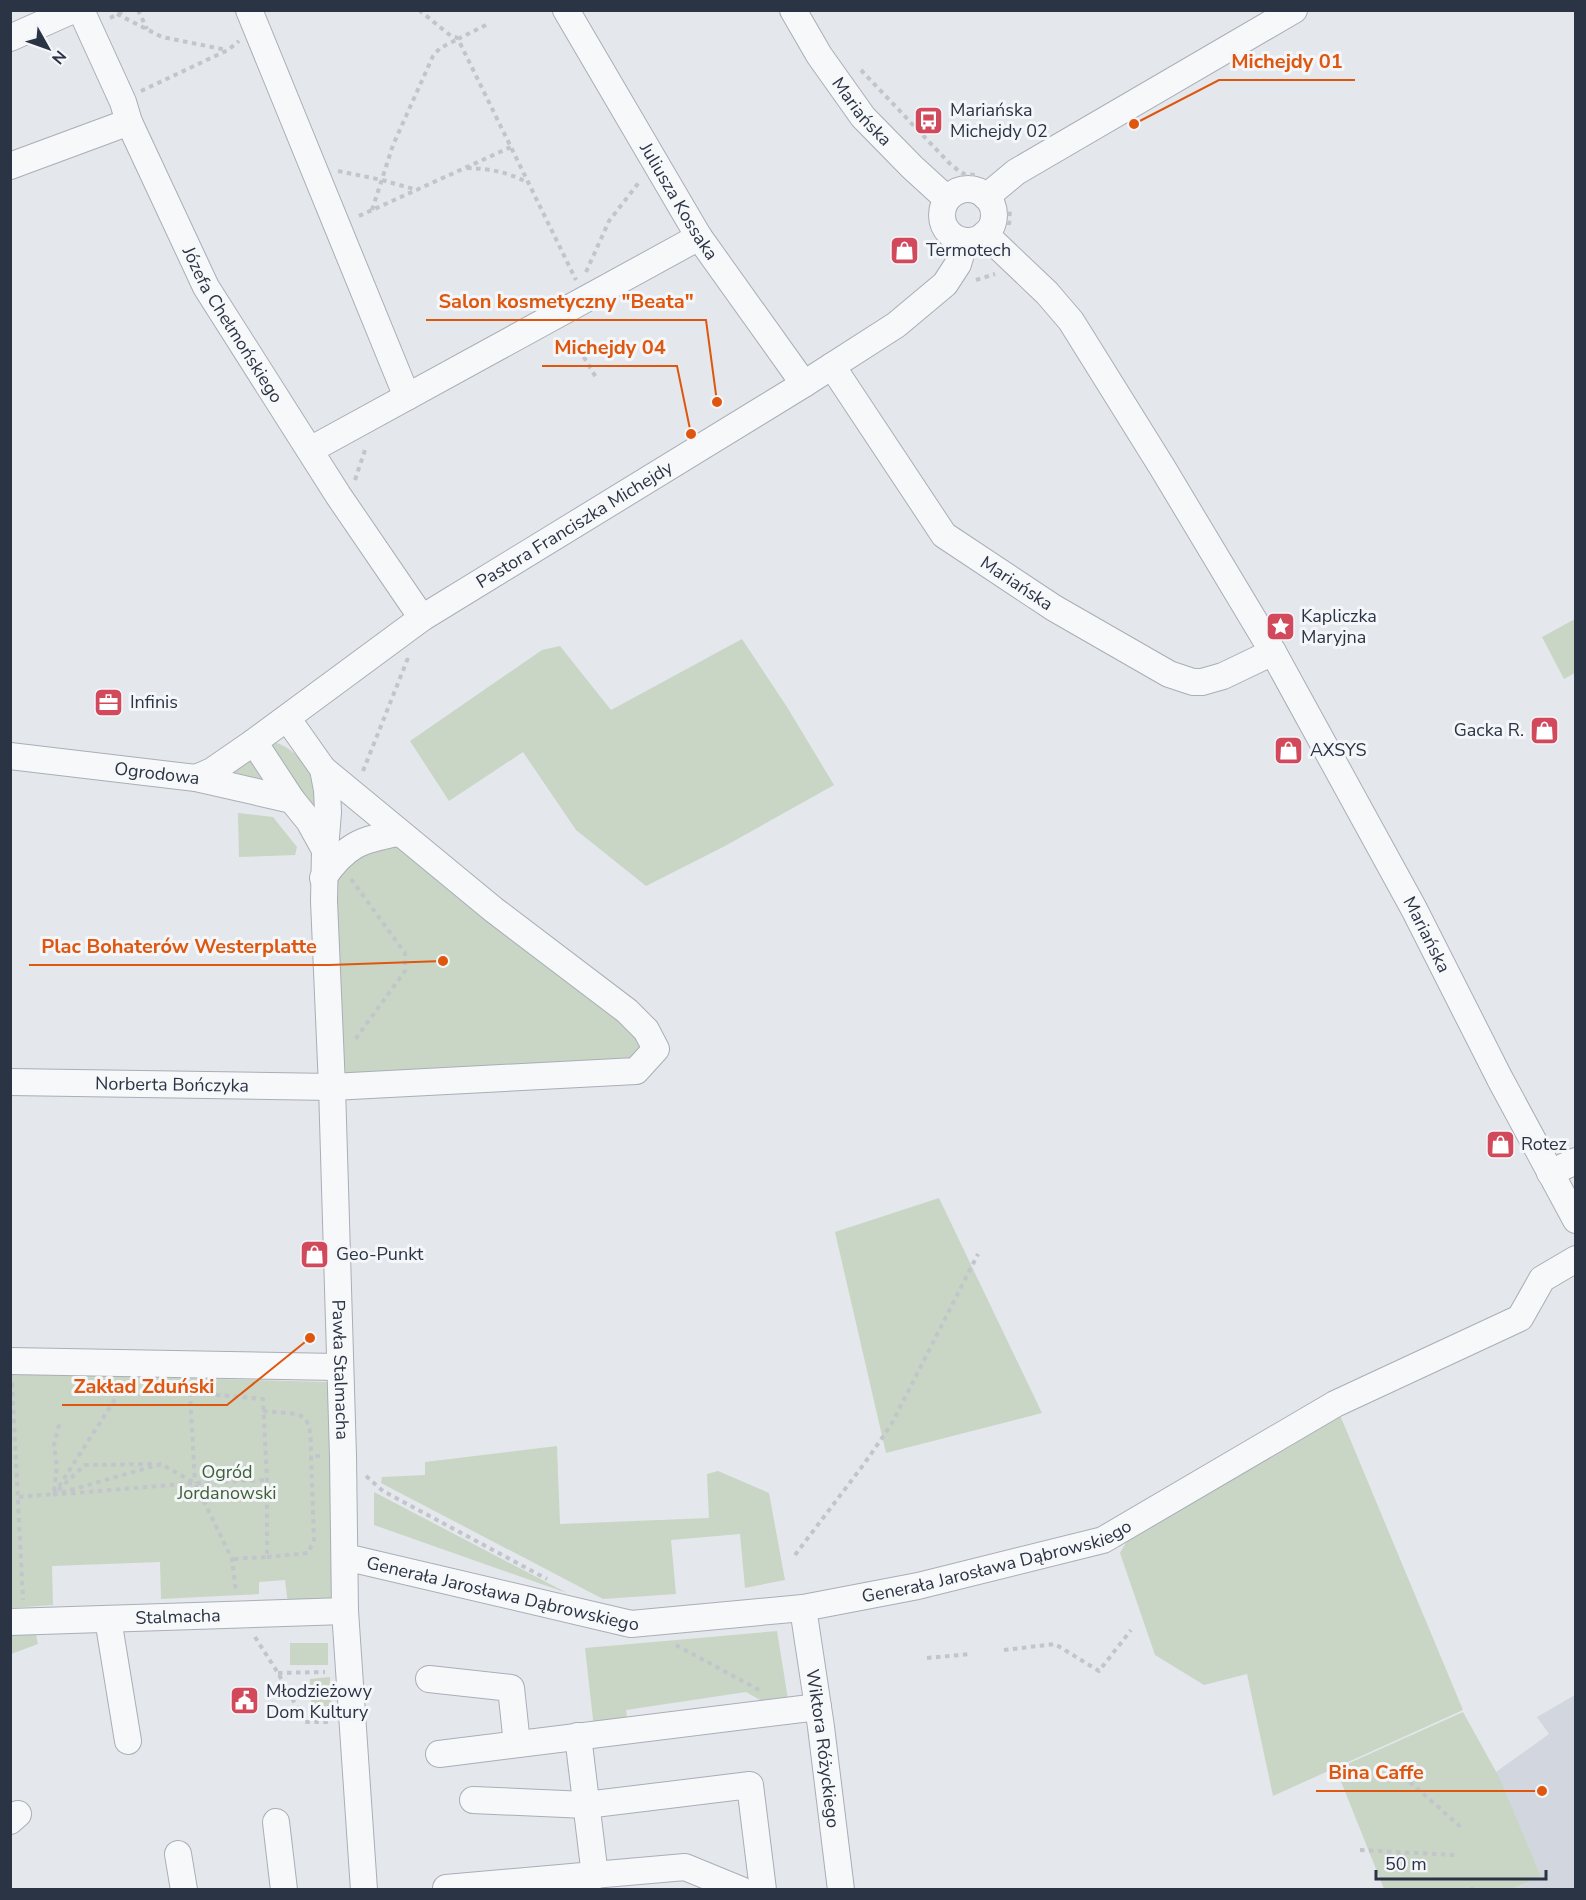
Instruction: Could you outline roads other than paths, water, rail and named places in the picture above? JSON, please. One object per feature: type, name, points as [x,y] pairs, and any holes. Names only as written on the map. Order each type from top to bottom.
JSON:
[{"type":"street","points":[[10,38],[73,10]]},
{"type":"street","name":"Józefa Chełmońskiego","points":[[81,10],[206,286],[339,495],[422,618]]},
{"type":"street","name":"Juliusza Kossaka","points":[[566,10],[699,237],[804,384]]},
{"type":"street","name":"Mariańska","points":[[793,10],[819,55],[863,117],[947,199]]},
{"type":"street","points":[[984,186],[994,213],[991,227],[975,237],[953,236],[945,227],[942,211],[947,199],[959,190],[978,191],[984,186],[1016,172],[1294,10]]},
{"type":"street","points":[[252,18],[407,397]]},
{"type":"street","points":[[10,166],[126,112]]},
{"type":"street","points":[[310,450],[407,397],[582,293],[699,237]]},
{"type":"street","name":"Mariańska","points":[[975,237],[1047,293],[1071,321],[1162,467],[1273,652],[1414,909],[1575,1220]]},
{"type":"street","name":"Pastora Franciszka Michejdy","points":[[287,718],[422,618],[804,384],[896,325],[945,284],[975,237]]},
{"type":"street","name":"Mariańska","points":[[832,366],[944,535],[1054,608],[1169,674],[1192,682],[1202,682],[1223,676],[1273,652]]},
{"type":"street","name":"Ogrodowa","points":[[10,756],[196,778],[212,771],[287,718]]},
{"type":"street","name":"Pawła Stalmacha","points":[[287,718],[323,769],[327,790],[328,812],[323,878],[332,1088],[343,1456],[345,1611],[364,1890]]},
{"type":"street","points":[[254,742],[292,800],[309,821],[325,850]]},
{"type":"street","points":[[323,769],[398,833]]},
{"type":"street","points":[[196,778],[292,800]]},
{"type":"street","points":[[323,878],[333,864],[360,842],[398,833]]},
{"type":"street","name":"Norberta Bończyka","points":[[10,1082],[332,1088],[636,1071],[656,1049],[646,1030],[627,1011],[494,910],[398,833]]},
{"type":"street","points":[[1551,1173],[1575,1161]]},
{"type":"street","name":"Generała Jarosława Dąbrowskiego","points":[[345,1557],[631,1624],[802,1608],[918,1586],[1103,1540],[1335,1404],[1520,1318],[1542,1279],[1575,1258]]},
{"type":"street","points":[[11,1361],[339,1367]]},
{"type":"street","name":"Wiktora Różyckiego","points":[[802,1608],[818,1707],[842,1890]]},
{"type":"street","name":"Stalmacha","points":[[18,1622],[345,1611]]},
{"type":"street","points":[[108,1619],[128,1741]]},
{"type":"street","points":[[429,1679],[511,1688],[517,1744]]},
{"type":"street","points":[[439,1754],[818,1707]]},
{"type":"street","points":[[578,1736],[595,1876]]},
{"type":"street","points":[[473,1800],[586,1805],[750,1785],[763,1890]]},
{"type":"street","points":[[276,1822],[284,1890]]},
{"type":"street","points":[[178,1854],[184,1890]]},
{"type":"street","points":[[446,1888],[685,1868],[741,1890]]},
{"type":"place","name":"Mariańska Michejdy 02","points":[[929,120]]},
{"type":"place","name":"Michejdy 01","points":[[1134,124]]},
{"type":"place","name":"Termotech","points":[[905,250]]},
{"type":"place","name":"Salon kosmetyczny \"Beata\"","points":[[717,402]]},
{"type":"place","name":"Michejdy 04","points":[[691,434]]},
{"type":"place","name":"Kapliczka Maryjna","points":[[1280,626]]},
{"type":"place","name":"Infinis","points":[[109,702]]},
{"type":"place","name":"Gacka R.","points":[[1545,730]]},
{"type":"place","name":"AXSYS","points":[[1289,750]]},
{"type":"place","name":"Plac Bohaterów Westerplatte","points":[[443,961]]},
{"type":"place","name":"Rotez","points":[[1500,1144]]},
{"type":"place","name":"Geo-Punkt","points":[[315,1254]]},
{"type":"place","name":"Zakład Zduński","points":[[310,1338]]},
{"type":"place","name":"Młodzieżowy Dom Kultury","points":[[245,1701]]},
{"type":"place","name":"Bina Caffe","points":[[1542,1791]]},
{"type":"park label","name":"Ogród Jordanowski","points":[[227,1482]]}]
